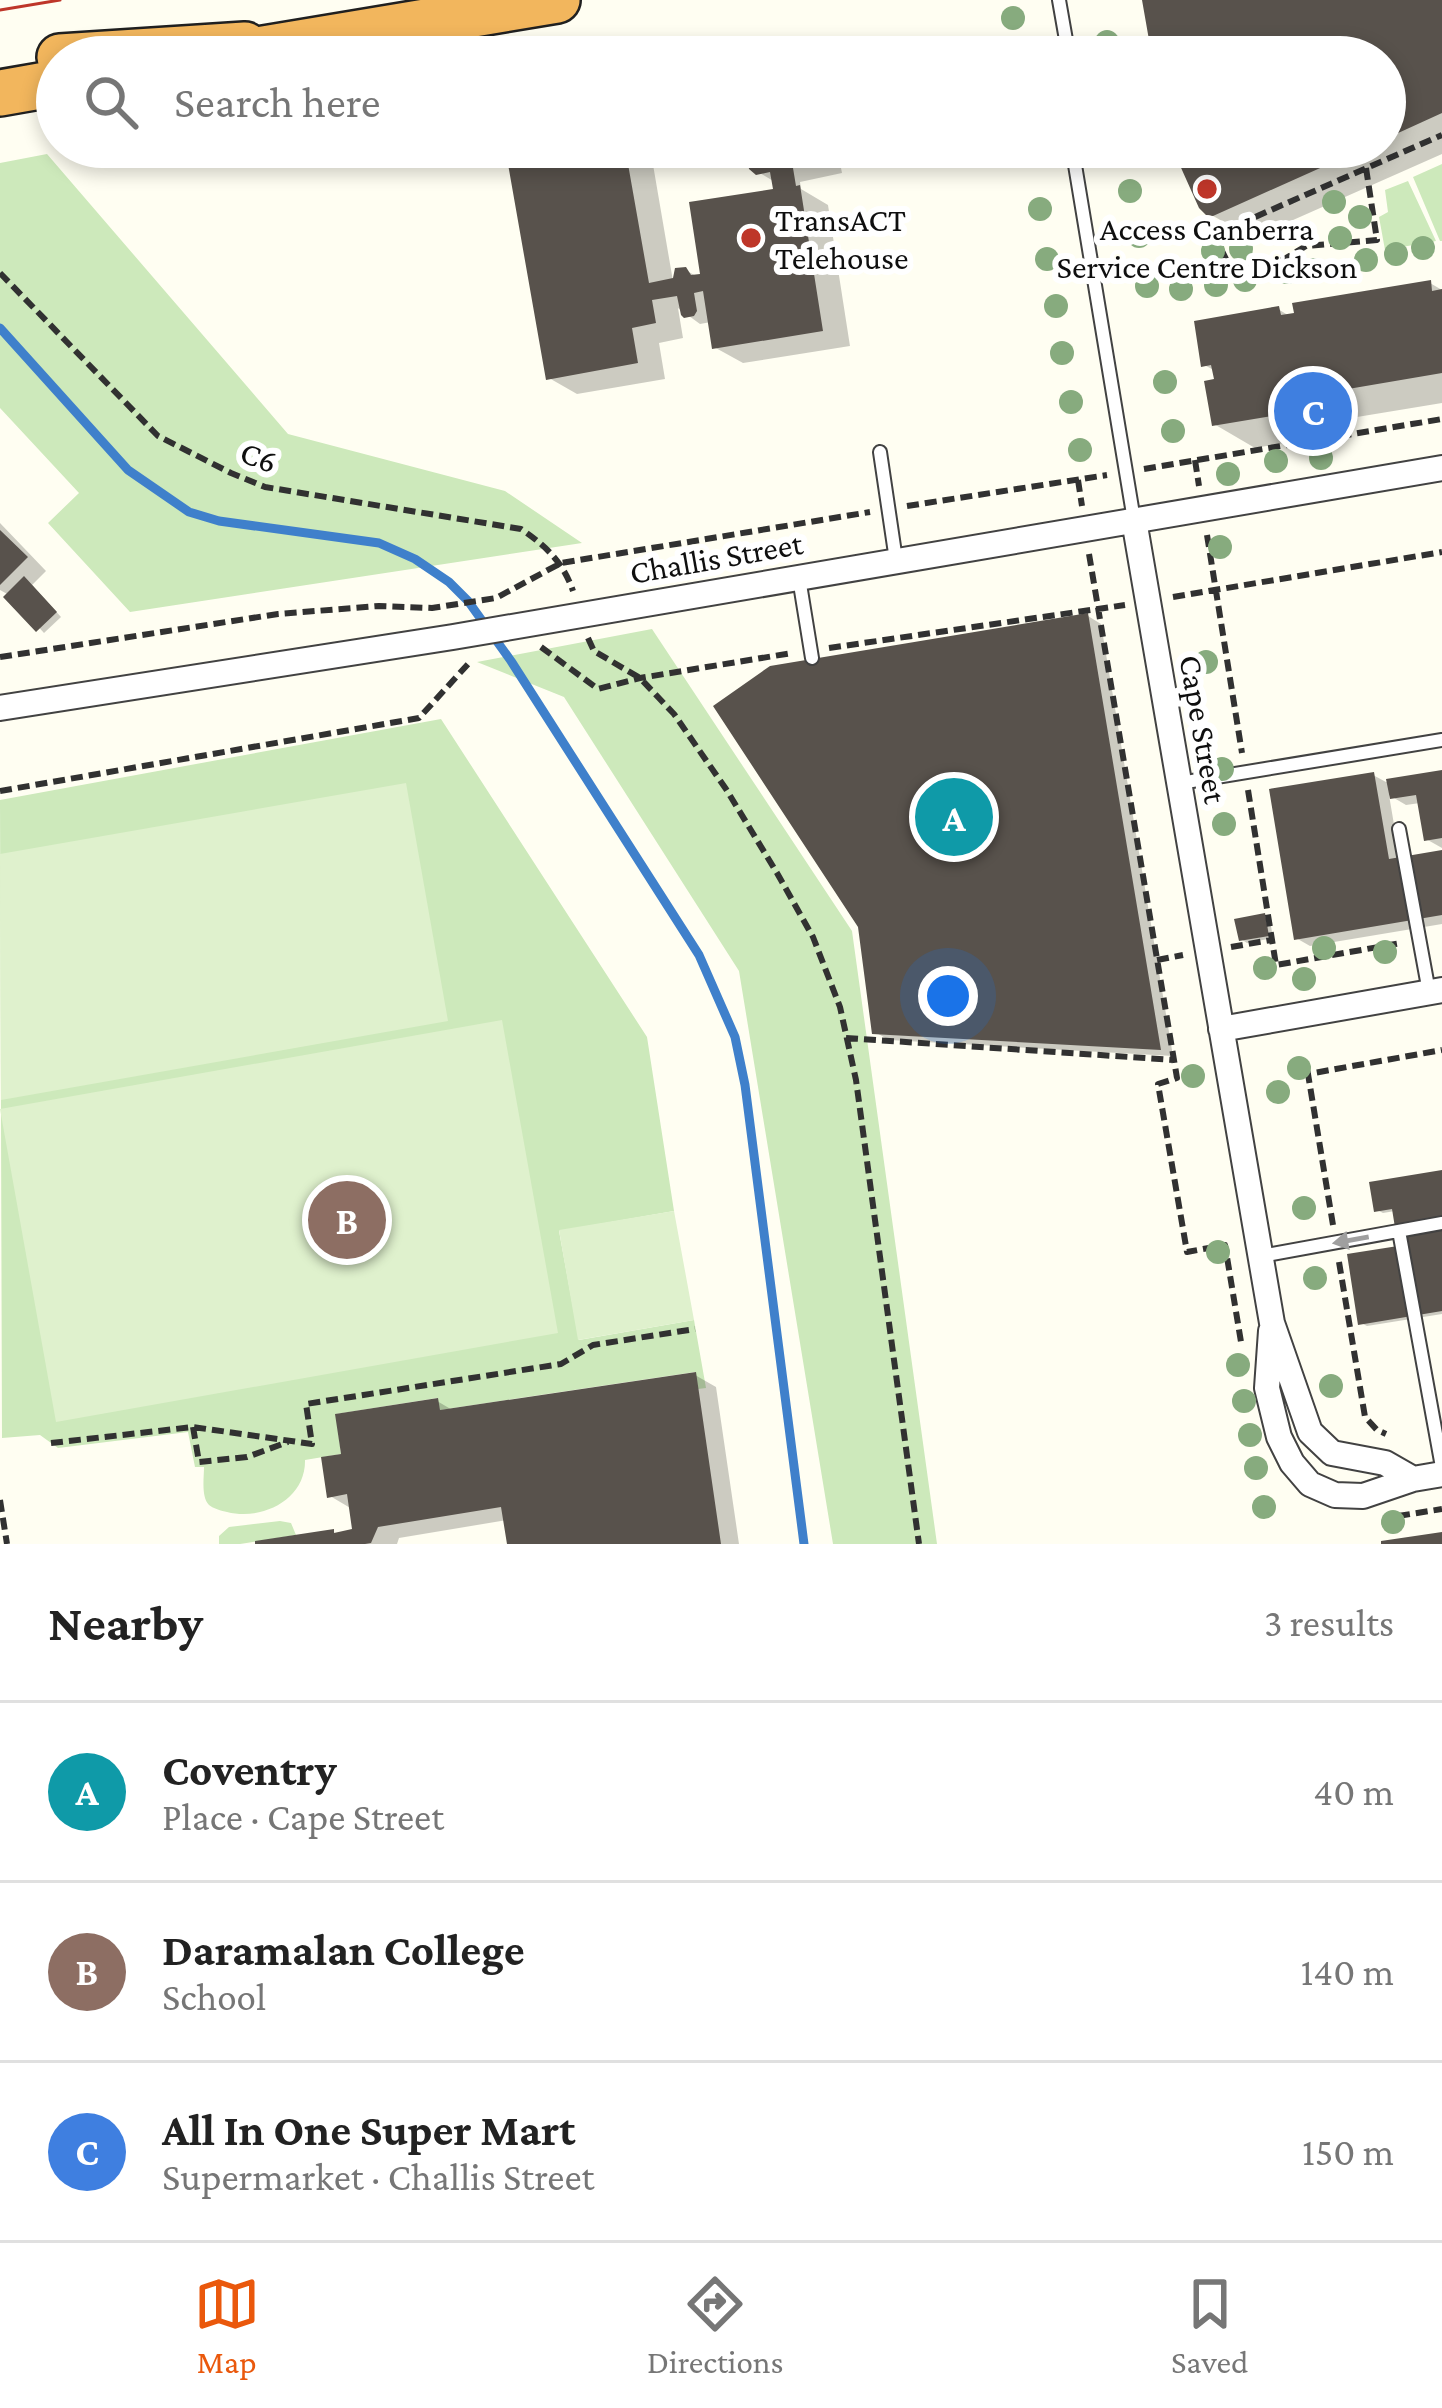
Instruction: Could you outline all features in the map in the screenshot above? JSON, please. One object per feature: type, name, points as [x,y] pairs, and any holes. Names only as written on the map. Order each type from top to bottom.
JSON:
[{"type":"highway","points":[[344,36],[557,0]]},
{"type":"highway","points":[[0,66],[36,60]]},
{"type":"highway","points":[[0,93],[36,87]]},
{"type":"street","name":"Challis Street","points":[[0,708],[453,637],[1442,468]]},
{"type":"street","name":"Cape Street","points":[[1134,520],[1272,1323],[1310,1432],[1332,1453],[1385,1463],[1413,1479]]},
{"type":"street","points":[[1221,1029],[1436,991]]},
{"type":"street","name":"Cape Street","points":[[1272,1323],[1267,1388],[1279,1437],[1310,1484],[1335,1495],[1363,1496],[1442,1470]]},
{"type":"lane","points":[[1059,0],[1066,36]]},
{"type":"lane","name":"Cape Street","points":[[1075,168],[1134,520]]},
{"type":"lane","points":[[880,452],[896,560]]},
{"type":"lane","points":[[799,576],[812,654]]},
{"type":"lane","points":[[1180,783],[1442,740]]},
{"type":"lane","points":[[1399,829],[1418,940],[1436,991]]},
{"type":"lane","points":[[1261,1256],[1442,1223]]},
{"type":"lane","points":[[1399,1231],[1442,1470]]},
{"type":"path","points":[[1406,151],[1442,135]]},
{"type":"path","points":[[1366,168],[1377,240],[1306,246],[1276,264],[1230,267],[1214,236],[1366,168]]},
{"type":"path","points":[[1165,280],[1226,259]]},
{"type":"path","name":"C6","points":[[0,273],[158,436],[265,487],[520,529],[561,563]]},
{"type":"path","points":[[0,657],[278,614],[362,607],[432,608],[496,598],[561,563],[1442,418]]},
{"type":"path","points":[[541,647],[598,689],[640,678],[1097,610],[1442,552]]},
{"type":"path","points":[[1097,610],[1177,1078],[1158,1084],[1187,1252],[1225,1245],[1244,1358]]},
{"type":"path","points":[[588,639],[604,660],[640,678],[674,714],[726,789],[813,938],[840,1007],[856,1080],[919,1544]]},
{"type":"path","points":[[0,791],[419,718],[471,661]]},
{"type":"path","points":[[1276,965],[1418,940]]},
{"type":"path","points":[[846,1038],[1174,1060]]},
{"type":"path","points":[[1308,1074],[1442,1050]]},
{"type":"path","points":[[51,1443],[193,1427],[312,1444],[306,1404],[561,1364],[593,1345],[695,1329]]},
{"type":"path","points":[[1365,1417],[1394,1439],[1436,1432]]},
{"type":"path","points":[[193,1427],[199,1462],[247,1457],[291,1441]]},
{"type":"path","points":[[0,1500],[7,1544]]},
{"type":"path","points":[[1382,1518],[1442,1509]]},
{"type":"green space","points":[[36,156],[36,168],[59,168],[288,434],[505,491],[582,543],[130,612],[48,523],[79,493],[0,408],[0,163]]},
{"type":"green space","points":[[1442,164],[1442,241],[1440,241],[1413,177]]},
{"type":"green space","points":[[1408,181],[1436,241],[1385,250],[1379,217],[1388,212],[1385,190]]},
{"type":"green space","points":[[652,629],[852,931],[937,1544],[833,1544],[739,971],[564,697],[477,662]]},
{"type":"green space","points":[[441,719],[647,1037],[674,1211],[559,1231],[579,1340],[694,1320],[706,1388],[698,1389],[695,1372],[440,1410],[437,1398],[336,1414],[341,1454],[305,1460],[290,1496],[268,1510],[241,1514],[206,1502],[204,1467],[195,1467],[188,1432],[58,1448],[40,1435],[2,1438],[0,800]]},
{"type":"green space","points":[[406,783],[448,1021],[1,1100],[0,854]]},
{"type":"green space","points":[[502,1020],[558,1333],[56,1422],[0,1109]]},
{"type":"green space","points":[[674,1211],[694,1320],[578,1340],[559,1230]]},
{"type":"green space","points":[[291,1523],[296,1535],[219,1544],[219,1536],[229,1527]]},
{"type":"building","points":[[1142,0],[1442,0],[1442,113],[1406,129],[1406,36],[1148,36]]},
{"type":"building","points":[[509,168],[629,168],[649,283],[673,278],[675,268],[700,274],[689,202],[773,189],[770,172],[756,175],[749,168],[793,168],[796,186],[800,185],[823,331],[712,349],[703,291],[694,293],[694,316],[684,318],[677,296],[652,300],[656,323],[632,328],[638,363],[546,380]]},
{"type":"building","points":[[1181,168],[1320,168],[1213,216],[1199,208]]},
{"type":"building","points":[[1431,280],[1432,291],[1442,289],[1442,373],[1307,396],[1305,387],[1291,389],[1295,412],[1212,426],[1204,381],[1214,379],[1211,365],[1201,367],[1194,321],[1279,306],[1281,315],[1294,313],[1292,303]]},
{"type":"building","points":[[0,530],[28,557],[0,585]]},
{"type":"building","points":[[24,576],[57,612],[36,632],[3,597]]},
{"type":"building","points":[[1088,613],[1161,1050],[872,1034],[858,927],[713,706],[770,666]]},
{"type":"building","points":[[1442,770],[1442,838],[1424,841],[1416,795],[1390,799],[1386,779]]},
{"type":"building","points":[[1374,772],[1389,859],[1442,850],[1442,915],[1294,940],[1269,789]]},
{"type":"building","points":[[1265,913],[1269,936],[1239,941],[1234,919]]},
{"type":"building","points":[[1442,1170],[1442,1311],[1358,1325],[1347,1254],[1398,1246],[1392,1209],[1374,1212],[1369,1182]]},
{"type":"building","points":[[696,1372],[721,1544],[507,1544],[501,1507],[378,1527],[371,1543],[365,1544],[255,1544],[352,1529],[347,1494],[327,1498],[321,1457],[341,1454],[335,1414],[438,1398],[440,1410]]},
{"type":"building","points":[[1442,1532],[1442,1544],[1381,1544],[1381,1541]]},
{"type":"waterway","points":[[0,328],[128,470],[189,512],[219,521],[379,543],[415,559],[468,601],[511,661],[699,955],[735,1037],[804,1544]]},
{"type":"tram line","points":[[0,10],[60,0]]},
{"type":"place","name":"Access Canberra Service Centre Dickson","points":[[1207,189]]},
{"type":"place","name":"TransACT Telehouse","points":[[751,238]]},
{"type":"place","name":"All In One Super Mart","points":[[1313,411]]},
{"type":"place","name":"Coventry","points":[[954,817]]},
{"type":"place","name":"Daramalan College","points":[[347,1220]]}]
